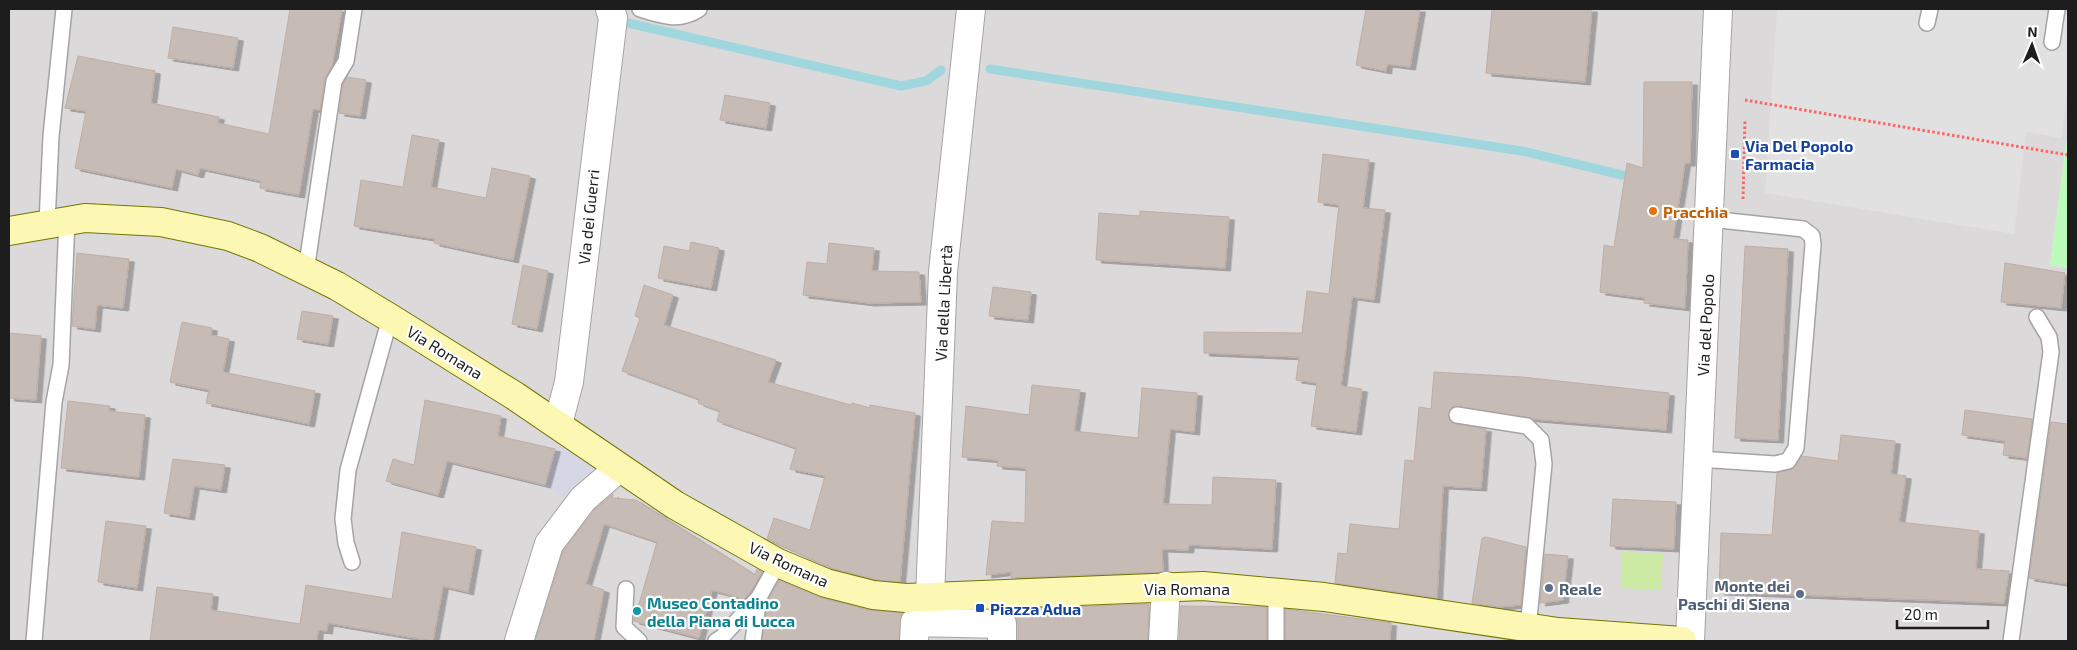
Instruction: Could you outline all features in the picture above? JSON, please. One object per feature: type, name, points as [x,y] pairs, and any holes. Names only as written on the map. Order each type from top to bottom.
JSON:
[{"type":"street","name":"Via dei Guerri","points":[[558,424],[572,363],[613,18],[610,9]]},
{"type":"street","name":"Via della Libertà","points":[[930,598],[943,272],[971,9]]},
{"type":"street","name":"Via del Popolo","points":[[1690,641],[1718,9]]},
{"type":"street","name":"Via Romana","points":[[9,231],[57,221],[85,218],[161,222],[228,236],[260,248],[306,271],[390,318],[558,424],[618,468],[675,505],[778,563],[826,583],[873,594],[930,598],[1166,586],[1276,591],[1528,628],[1682,641]]},
{"type":"street","points":[[519,641],[549,544],[583,499],[618,468]]},
{"type":"street","points":[[1164,641],[1166,586]]},
{"type":"street","points":[[957,596],[957,632]]},
{"type":"street","points":[[914,641],[915,622],[957,632],[1002,624],[1002,641]]},
{"type":"lane","points":[[34,641],[54,402],[61,365],[57,221],[51,136],[64,9]]},
{"type":"lane","points":[[306,271],[334,81],[346,61],[354,9]]},
{"type":"lane","points":[[640,9],[678,18],[690,15],[699,9]]},
{"type":"lane","points":[[2052,42],[2057,9]]},
{"type":"lane","points":[[1698,460],[1775,464],[1788,461],[1796,448],[1814,245],[1812,236],[1803,229],[1710,219]]},
{"type":"lane","points":[[2011,641],[2051,352],[2049,337],[2038,317]]},
{"type":"lane","points":[[352,562],[346,543],[343,519],[348,470],[390,318]]},
{"type":"lane","points":[[1457,415],[1527,426],[1541,440],[1544,464],[1528,628]]},
{"type":"lane","points":[[716,641],[759,597],[778,563]]},
{"type":"lane","points":[[626,590],[624,628],[639,641]]},
{"type":"lane","points":[[1276,591],[1276,641]]},
{"type":"lane","points":[[753,641],[759,597]]},
{"type":"path","points":[[1744,199],[1745,100],[2068,155]]},
{"type":"shaded area","points":[[9,9],[2068,9],[2068,131],[2050,265],[2068,268],[2068,641],[9,641]]},
{"type":"shaded area","points":[[1777,9],[2030,9],[2068,15],[2068,88],[2061,138],[2026,132],[2014,234],[1765,193]]},
{"type":"shaded area","points":[[563,440],[584,455],[596,469],[597,473],[571,501],[545,485],[555,449]],"holes":[[[586,474],[593,477],[582,488],[578,481],[582,475]]]},
{"type":"green space","points":[[2068,130],[2068,268],[2050,265]]},
{"type":"green space","points":[[1622,552],[1663,554],[1661,590],[1621,588]]},
{"type":"building","points":[[290,9],[342,9],[332,66],[325,79],[320,110],[313,109],[299,195],[260,188],[261,181],[200,168],[198,175],[176,169],[172,188],[75,168],[86,111],[65,108],[78,56],[155,71],[151,103],[219,117],[218,123],[269,134]]},
{"type":"building","points":[[1366,9],[1420,9],[1410,67],[1387,64],[1386,71],[1356,65]]},
{"type":"building","points":[[1492,9],[1592,9],[1585,82],[1486,73]]},
{"type":"building","points":[[173,27],[238,38],[233,68],[168,58]]},
{"type":"building","points":[[347,77],[366,80],[360,116],[339,113],[343,84]]},
{"type":"building","points":[[1644,82],[1692,82],[1690,163],[1685,163],[1673,239],[1688,240],[1685,308],[1644,303],[1645,298],[1600,292],[1604,245],[1614,247],[1627,163],[1643,168]]},
{"type":"building","points":[[725,95],[770,103],[766,128],[720,120]]},
{"type":"building","points":[[412,135],[439,140],[431,187],[486,198],[492,168],[530,176],[513,260],[434,243],[435,239],[354,226],[361,180],[403,187]]},
{"type":"building","points":[[1323,154],[1369,160],[1363,208],[1385,210],[1374,300],[1352,297],[1341,386],[1362,389],[1356,432],[1311,426],[1317,383],[1296,380],[1299,357],[1204,353],[1204,332],[1302,333],[1307,291],[1329,294],[1339,205],[1318,202]]},
{"type":"building","points":[[1140,211],[1229,217],[1225,268],[1096,260],[1099,213],[1140,216]]},
{"type":"building","points":[[691,242],[719,248],[711,288],[658,278],[664,246],[689,251]]},
{"type":"building","points":[[829,243],[874,248],[872,271],[919,272],[921,302],[869,303],[803,295],[807,262],[827,264]]},
{"type":"building","points":[[1745,246],[1788,249],[1778,440],[1735,438]]},
{"type":"building","points":[[77,253],[129,259],[123,308],[97,305],[95,329],[72,326]]},
{"type":"building","points":[[2005,263],[2065,273],[2061,308],[2001,302]]},
{"type":"building","points":[[523,265],[548,271],[537,329],[512,324]]},
{"type":"building","points":[[644,285],[673,295],[664,325],[776,360],[768,382],[851,405],[852,403],[870,408],[870,405],[915,413],[900,582],[876,580],[831,568],[767,539],[774,518],[810,530],[825,476],[790,469],[796,448],[717,421],[720,411],[698,403],[699,399],[622,371],[640,318],[635,316]]},
{"type":"building","points":[[993,287],[1031,292],[1028,320],[989,316]]},
{"type":"building","points":[[302,311],[333,316],[328,344],[297,339]]},
{"type":"building","points":[[182,322],[212,328],[211,335],[229,339],[223,372],[315,391],[309,424],[206,403],[209,390],[170,382]]},
{"type":"building","points":[[9,333],[41,336],[36,400],[9,398]]},
{"type":"building","points":[[1434,372],[1522,377],[1669,393],[1666,430],[1534,419],[1453,406],[1448,414],[1452,423],[1486,429],[1481,488],[1443,486],[1437,598],[1335,583],[1338,553],[1347,554],[1350,524],[1399,529],[1405,460],[1414,461],[1419,407],[1431,409]]},
{"type":"building","points":[[1032,385],[1080,390],[1074,431],[1138,438],[1142,388],[1197,393],[1194,432],[1170,429],[1163,504],[1212,505],[1213,477],[1276,480],[1272,549],[1189,545],[1188,550],[1162,549],[1163,571],[1159,572],[1011,578],[1011,572],[986,575],[992,521],[1025,523],[1026,468],[997,466],[998,460],[962,457],[966,406],[1029,415]]},
{"type":"building","points":[[425,400],[501,416],[498,436],[555,449],[545,485],[447,461],[438,495],[386,481],[393,459],[414,465]]},
{"type":"building","points":[[68,401],[110,406],[109,411],[145,415],[139,477],[61,468]]},
{"type":"building","points":[[1965,410],[2032,419],[2027,458],[2003,455],[2005,441],[1962,435]]},
{"type":"building","points":[[2051,422],[2068,424],[2068,584],[2029,578]]},
{"type":"building","points":[[1841,435],[1895,441],[1891,474],[1906,476],[1899,522],[1979,531],[1976,569],[2009,571],[2004,603],[1719,592],[1721,533],[1772,535],[1777,473],[1793,469],[1802,456],[1838,461]]},
{"type":"building","points":[[173,459],[225,465],[221,490],[194,486],[189,517],[164,513]]},
{"type":"building","points":[[613,494],[612,498],[636,500],[755,575],[757,569],[762,572],[751,591],[744,599],[712,590],[699,638],[634,621],[657,542],[604,524],[586,584],[604,590],[594,641],[535,641],[563,551],[594,510]]},
{"type":"building","points":[[1613,499],[1676,502],[1674,549],[1610,546]]},
{"type":"building","points":[[106,521],[146,526],[137,588],[98,582]]},
{"type":"building","points":[[402,532],[476,547],[468,592],[443,586],[433,641],[328,623],[327,631],[318,630],[317,641],[150,641],[157,587],[213,594],[211,610],[300,624],[306,585],[392,599]]},
{"type":"building","points":[[1486,537],[1526,547],[1521,605],[1498,607],[1472,603],[1482,538]]},
{"type":"building","points":[[1545,554],[1568,556],[1563,600],[1540,603]]},
{"type":"building","points":[[779,580],[822,598],[869,610],[902,613],[899,641],[762,641],[768,600]]},
{"type":"building","points":[[1149,604],[1148,641],[1018,641],[1018,624],[1012,613],[1012,609]]},
{"type":"building","points":[[1181,606],[1267,607],[1267,641],[1179,641]]},
{"type":"building","points":[[1285,609],[1391,623],[1390,641],[1285,641]]},
{"type":"waterway","points":[[628,23],[901,86],[926,81],[941,70]]},
{"type":"waterway","points":[[990,69],[1522,151],[1622,175]]},
{"type":"place","name":"Via Del Popolo Farmacia","points":[[1735,154]]},
{"type":"place","name":"Pracchia","points":[[1653,211]]},
{"type":"place","name":"Reale","points":[[1549,588]]},
{"type":"place","name":"Monte dei Paschi di Siena","points":[[1800,594]]},
{"type":"place","name":"Piazza Adua","points":[[980,608]]},
{"type":"place","name":"Museo Contadino della Piana di Lucca","points":[[637,611]]}]
